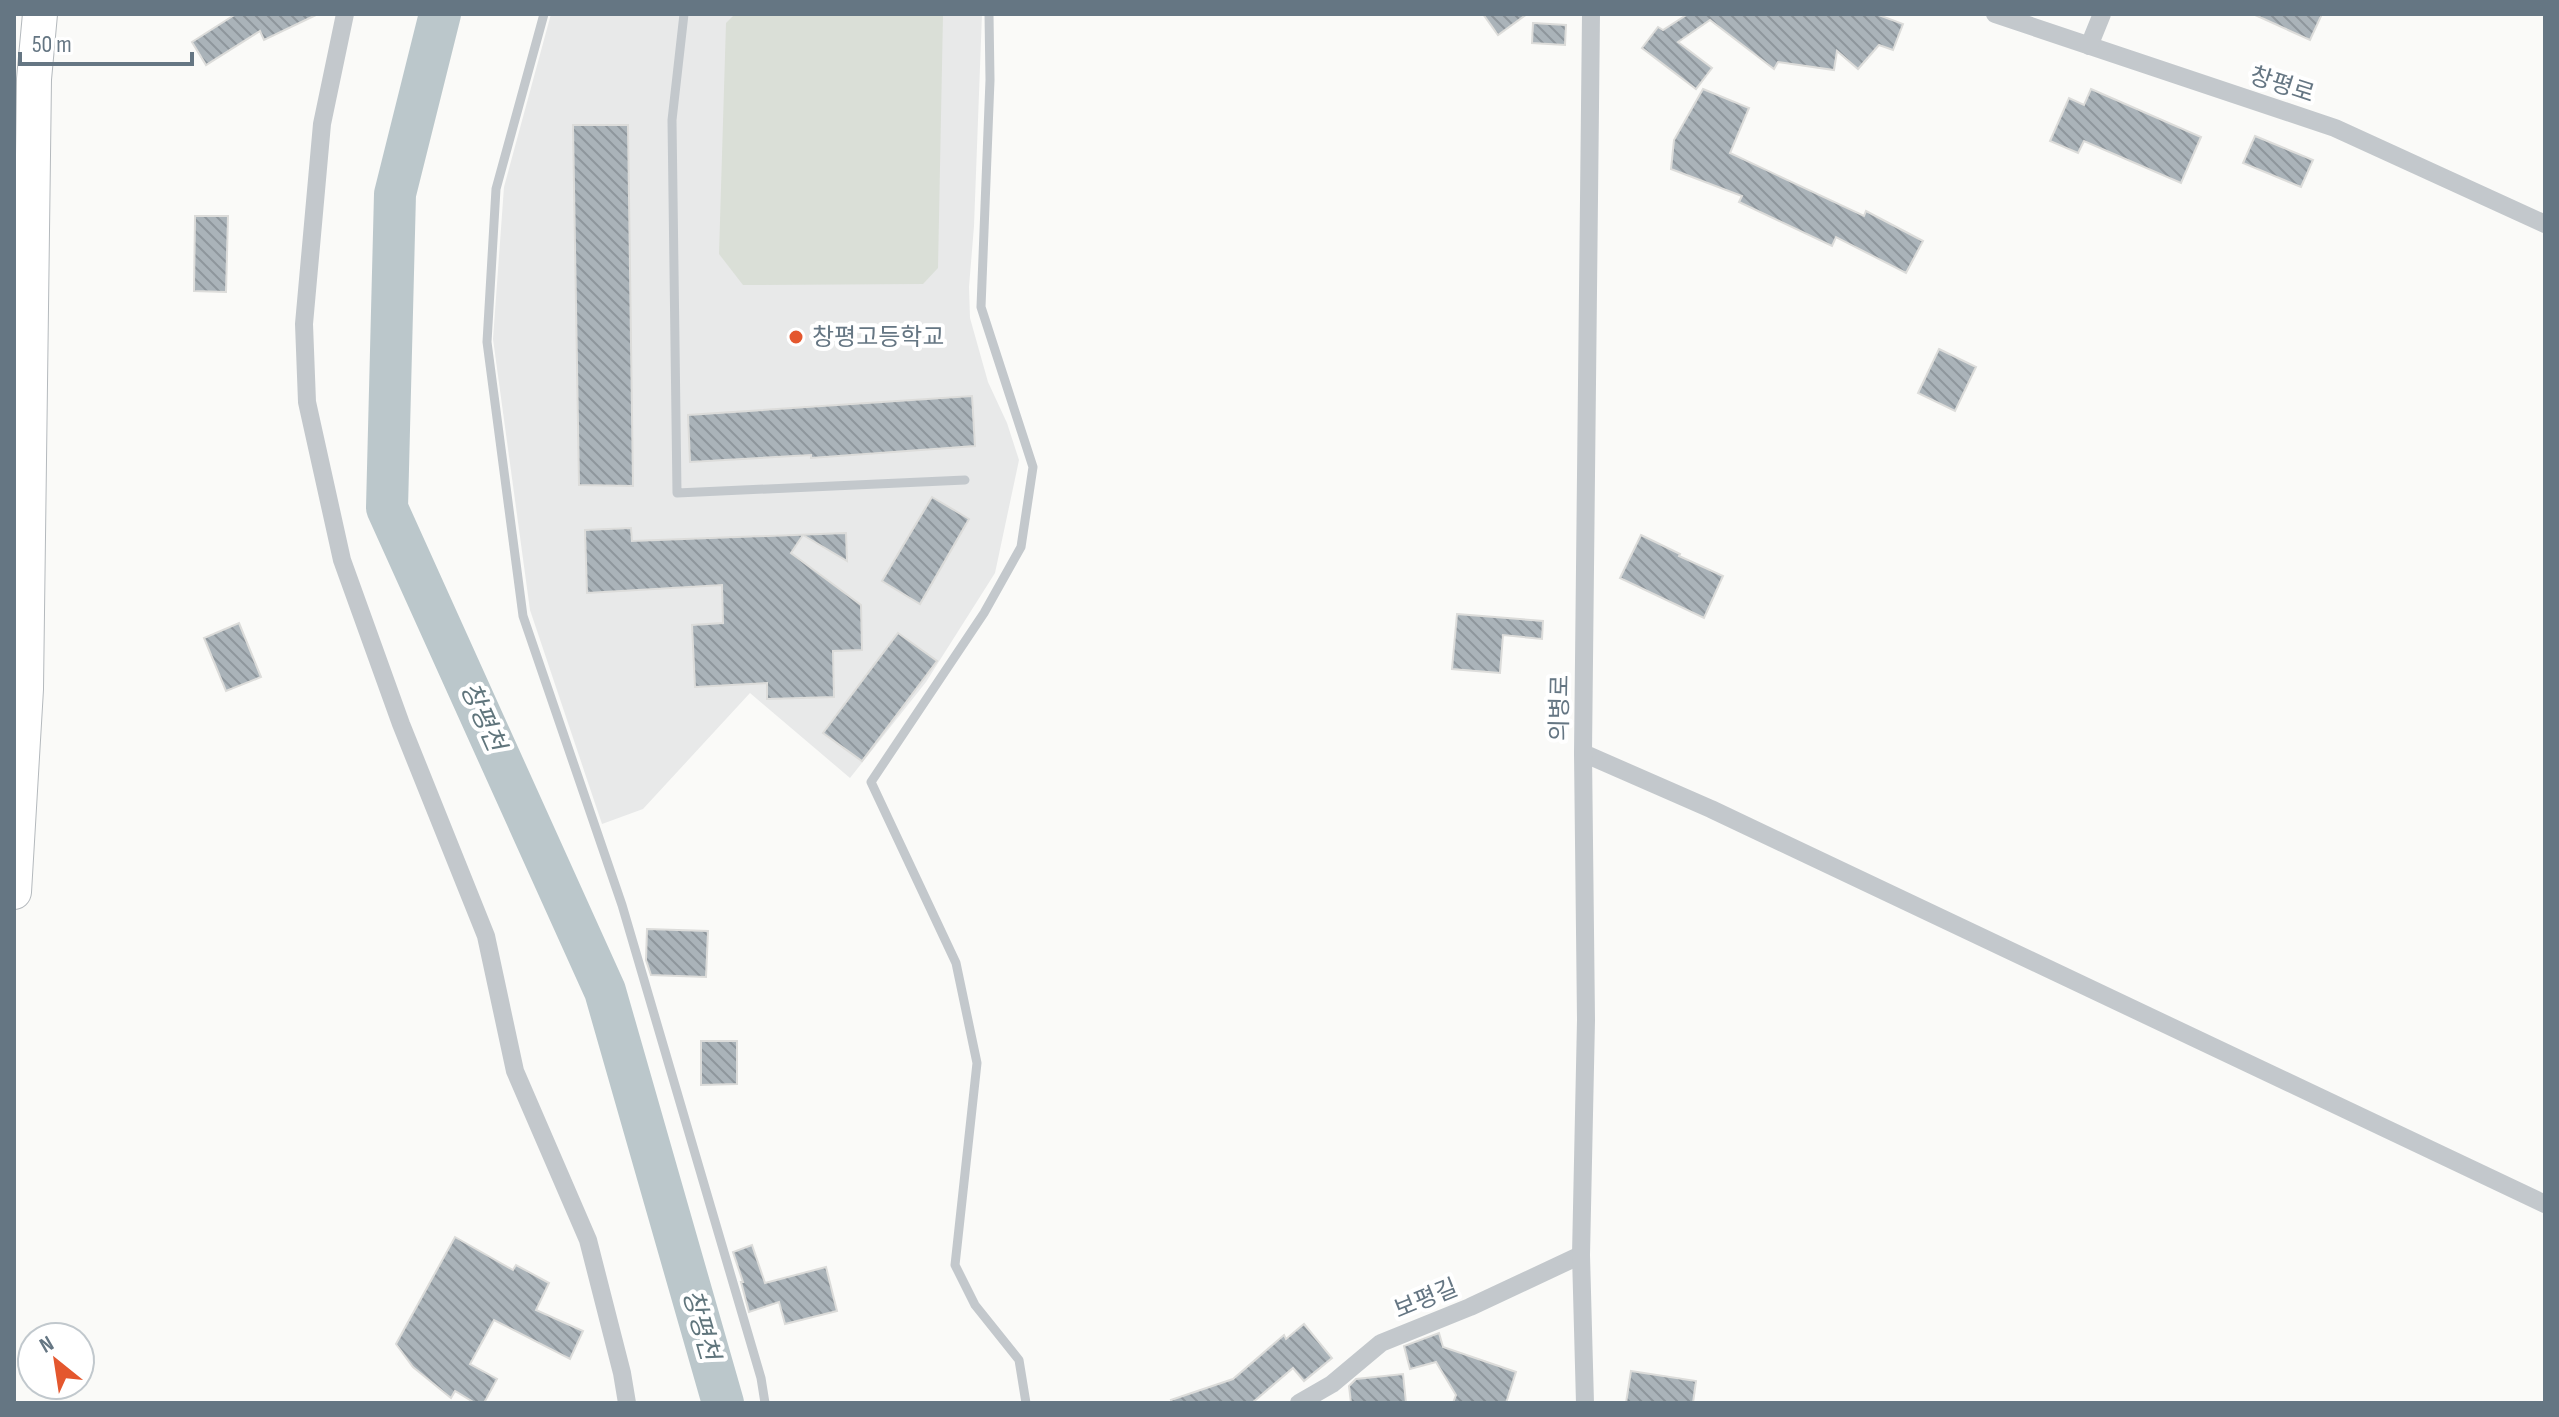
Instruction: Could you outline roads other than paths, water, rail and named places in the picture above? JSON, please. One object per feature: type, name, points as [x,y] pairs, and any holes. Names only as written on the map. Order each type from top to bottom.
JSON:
[{"type":"highway","points":[[14,892],[26,689],[34,79],[40,14]]},
{"type":"street","points":[[345,14],[322,124],[304,324],[307,402],[342,560],[401,724],[486,936],[515,1071],[588,1240],[627,1403]]},
{"type":"street","name":"의병로","points":[[1585,1403],[1581,1255],[1586,1020],[1583,753],[1591,14]]},
{"type":"street","name":"창평로","points":[[1995,14],[2335,128],[2545,224]]},
{"type":"street","points":[[2089,46],[2102,14]]},
{"type":"street","points":[[1583,753],[1711,809],[2545,1204]]},
{"type":"street","name":"보평길","points":[[1299,1403],[1332,1384],[1381,1343],[1470,1307],[1581,1255]]},
{"type":"lane","points":[[544,14],[496,189],[487,342],[523,616],[622,905],[761,1378],[765,1403]]},
{"type":"lane","points":[[684,14],[672,120],[677,493],[965,480]]},
{"type":"lane","points":[[989,14],[990,80],[981,307],[1033,467],[1021,547],[984,613],[871,782],[956,963],[977,1063],[955,1265],[975,1305],[1019,1360],[1026,1403]]},
{"type":"waterway","name":"창평천","points":[[440,14],[395,194],[387,508],[605,991],[723,1403]]},
{"type":"place","name":"창평고등학교","points":[[796,337]]}]
